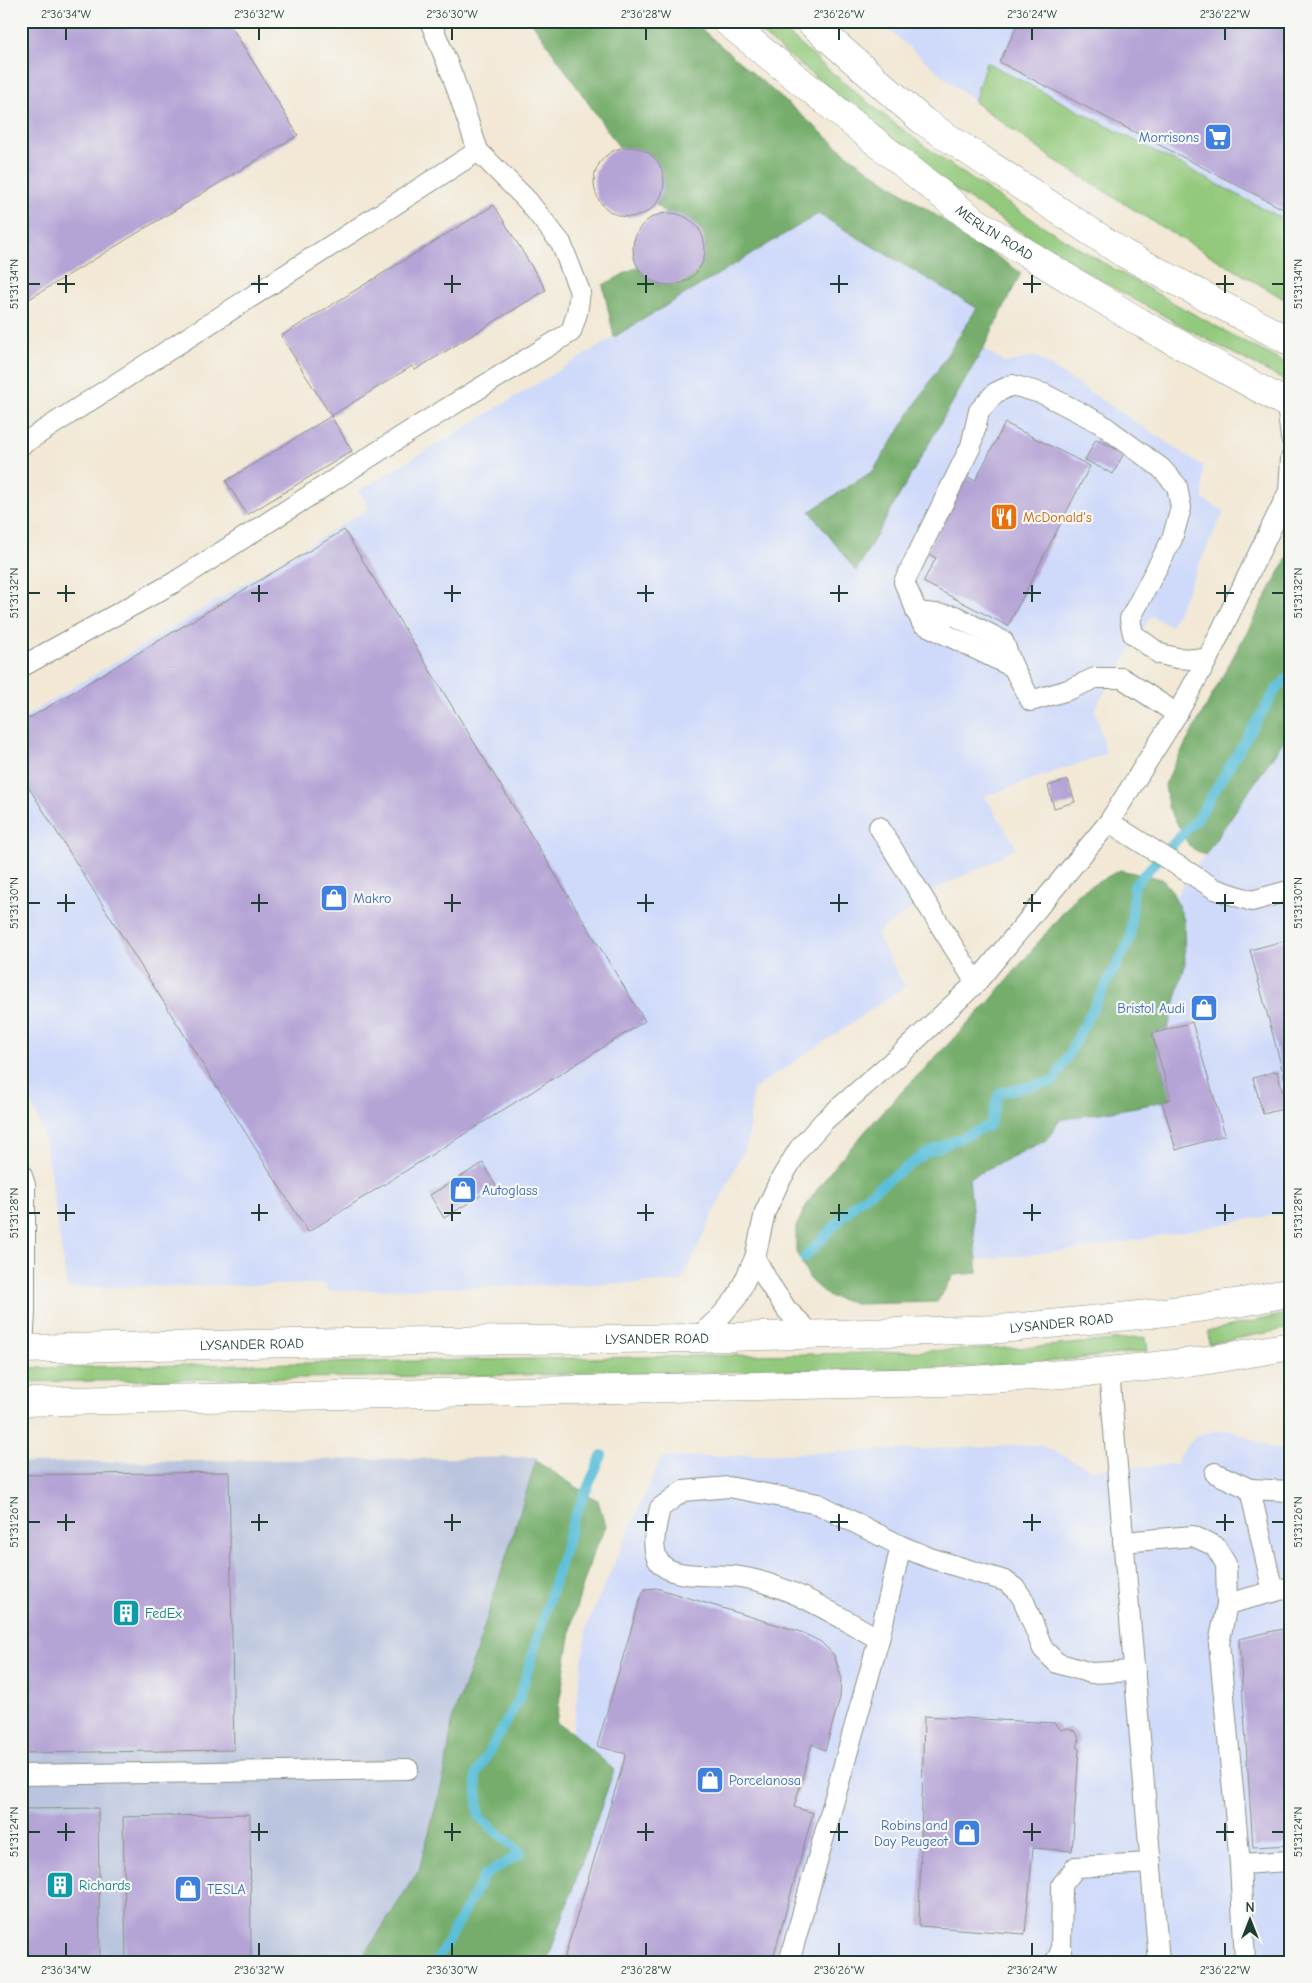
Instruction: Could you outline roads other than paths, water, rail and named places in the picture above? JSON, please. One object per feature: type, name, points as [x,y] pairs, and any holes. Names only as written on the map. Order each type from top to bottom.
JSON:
[{"type":"street","name":"MERLIN ROAD","points":[[726,21],[973,220],[1141,323],[1289,405]]},
{"type":"street","points":[[810,21],[923,121],[1123,253],[1291,342]]},
{"type":"street","name":"LYSANDER ROAD","points":[[22,1349],[346,1342],[697,1338],[1000,1330],[1168,1312],[1243,1302],[1291,1292]]},
{"type":"street","points":[[21,1402],[942,1382],[1109,1371],[1202,1361],[1291,1346]]},
{"type":"lane","points":[[21,667],[176,582],[407,433],[572,332],[580,292],[561,243],[527,200],[478,151],[453,77],[430,21]]},
{"type":"lane","points":[[21,445],[478,151]]},
{"type":"lane","points":[[1178,714],[1122,678],[1095,678],[1068,690],[1031,701],[1013,667],[1003,641],[955,616],[916,612],[904,582],[971,446],[979,412],[995,393],[1012,385],[1044,394],[1100,423],[1162,468],[1177,486],[1181,508],[1172,539],[1130,619],[1133,634],[1160,654],[1177,658],[1207,660]]},
{"type":"lane","points":[[1289,405],[1291,438]]},
{"type":"lane","points":[[697,1338],[720,1317],[737,1297],[755,1258],[765,1212],[779,1182],[799,1149],[824,1121],[903,1052],[976,983],[1109,822],[1178,714],[1207,660],[1290,490],[1291,459]]},
{"type":"lane","points":[[1109,822],[1180,865],[1190,874],[1215,889],[1252,901],[1291,890]]},
{"type":"lane","points":[[879,827],[976,983]]},
{"type":"lane","points":[[21,1173],[25,1184],[22,1349]]},
{"type":"lane","points":[[755,1258],[787,1310],[814,1335]]},
{"type":"lane","points":[[1109,1371],[1159,1962]]},
{"type":"lane","points":[[1215,1473],[1250,1489],[1291,1490]]},
{"type":"lane","points":[[879,1639],[778,1586],[734,1576],[681,1574],[667,1569],[657,1560],[654,1538],[660,1508],[683,1490],[729,1487],[818,1504],[901,1546],[930,1558],[1005,1581],[1016,1589],[1023,1599],[1043,1649],[1057,1663],[1091,1673],[1135,1670]]},
{"type":"lane","points":[[1226,1604],[1282,1590],[1250,1489]]},
{"type":"lane","points":[[1123,1542],[1194,1536],[1215,1546],[1226,1564],[1226,1604],[1218,1644],[1240,1864],[1245,1962]]},
{"type":"lane","points":[[789,1962],[879,1639],[901,1546]]},
{"type":"lane","points":[[21,1775],[408,1769]]},
{"type":"lane","points":[[1240,1864],[1291,1862]]},
{"type":"lane","points":[[1055,1962],[1061,1952],[1062,1885],[1076,1867],[1151,1863]]},
{"type":"waterway","points":[[804,1258],[856,1203],[926,1153],[990,1125],[999,1093],[1054,1081],[1130,940],[1134,885],[1198,818],[1277,688],[1291,675]]},
{"type":"waterway","points":[[436,1962],[484,1876],[521,1853],[479,1817],[476,1775],[519,1699],[574,1518],[602,1455]]},
{"type":"place","name":"Morrisons","points":[[1218,137]]},
{"type":"place","name":"McDonald's","points":[[1004,517]]},
{"type":"place","name":"Makro","points":[[334,898]]},
{"type":"place","name":"Bristol Audi","points":[[1204,1008]]},
{"type":"place","name":"Autoglass","points":[[463,1190]]},
{"type":"place","name":"FedEx","points":[[126,1613]]},
{"type":"place","name":"Porcelanosa","points":[[710,1780]]},
{"type":"place","name":"Robins and Day Peugeot","points":[[967,1833]]},
{"type":"place","name":"Richards","points":[[60,1885]]},
{"type":"place","name":"TESLA","points":[[188,1889]]}]
